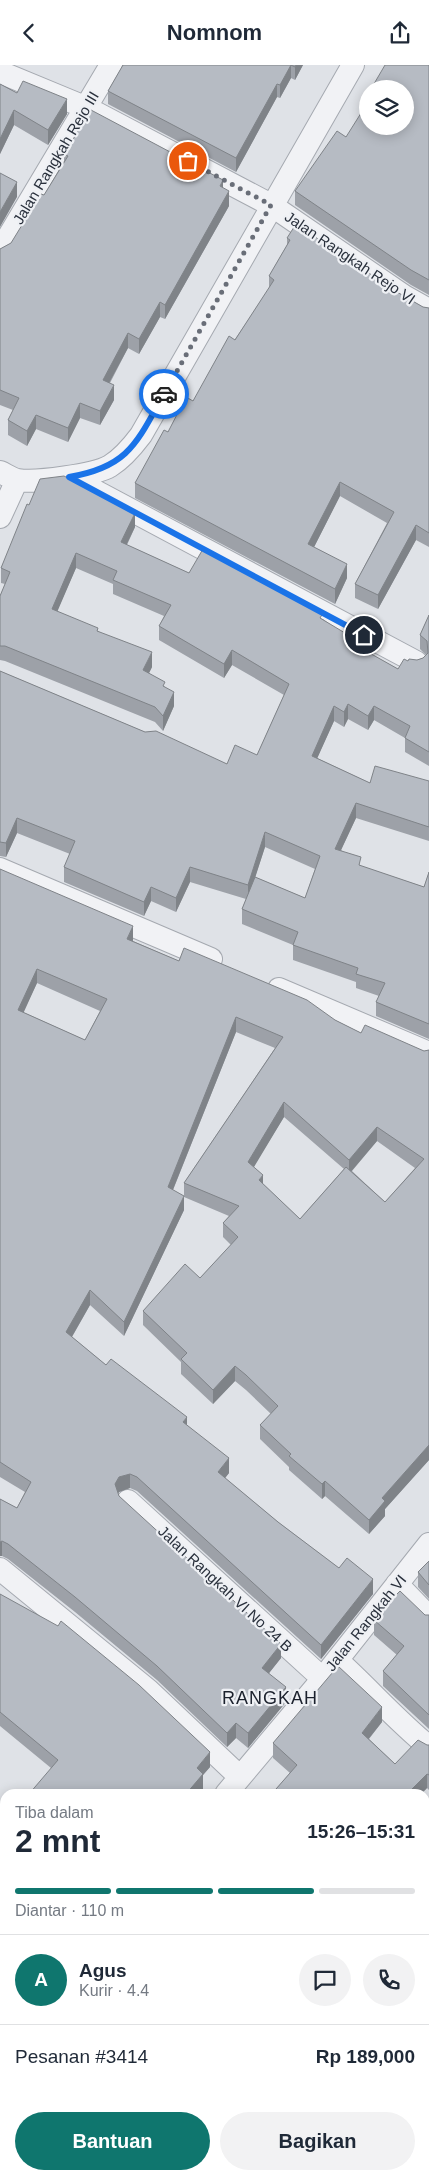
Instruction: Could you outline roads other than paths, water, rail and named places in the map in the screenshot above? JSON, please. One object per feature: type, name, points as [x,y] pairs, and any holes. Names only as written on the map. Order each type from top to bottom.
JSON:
[{"type":"street","name":"Jalan Rangkah Rejo III","points":[[0,251],[111,65]]},
{"type":"street","points":[[0,517],[9,476],[69,477],[96,473],[110,466],[129,451],[141,435],[352,65]]},
{"type":"street","name":"Jalan Rangkah Rejo VI","points":[[0,72],[87,108],[271,205],[396,291],[429,310]]},
{"type":"street","points":[[69,477],[416,663]]},
{"type":"street","points":[[0,869],[228,967]]},
{"type":"street","points":[[256,979],[429,1053]]},
{"type":"street","name":"Jalan Rangkah VI No 24 B","points":[[128,1501],[322,1678]]},
{"type":"street","name":"Jalan Rangkah VI","points":[[233,1785],[337,1660],[429,1543]]},
{"type":"street","points":[[0,1569],[148,1690],[233,1785]]},
{"type":"street","points":[[397,1584],[429,1617]]},
{"type":"street","points":[[337,1660],[368,1688],[408,1730],[429,1747]]},
{"type":"district","name":"RANGKAH","points":[[270,1698]]}]
